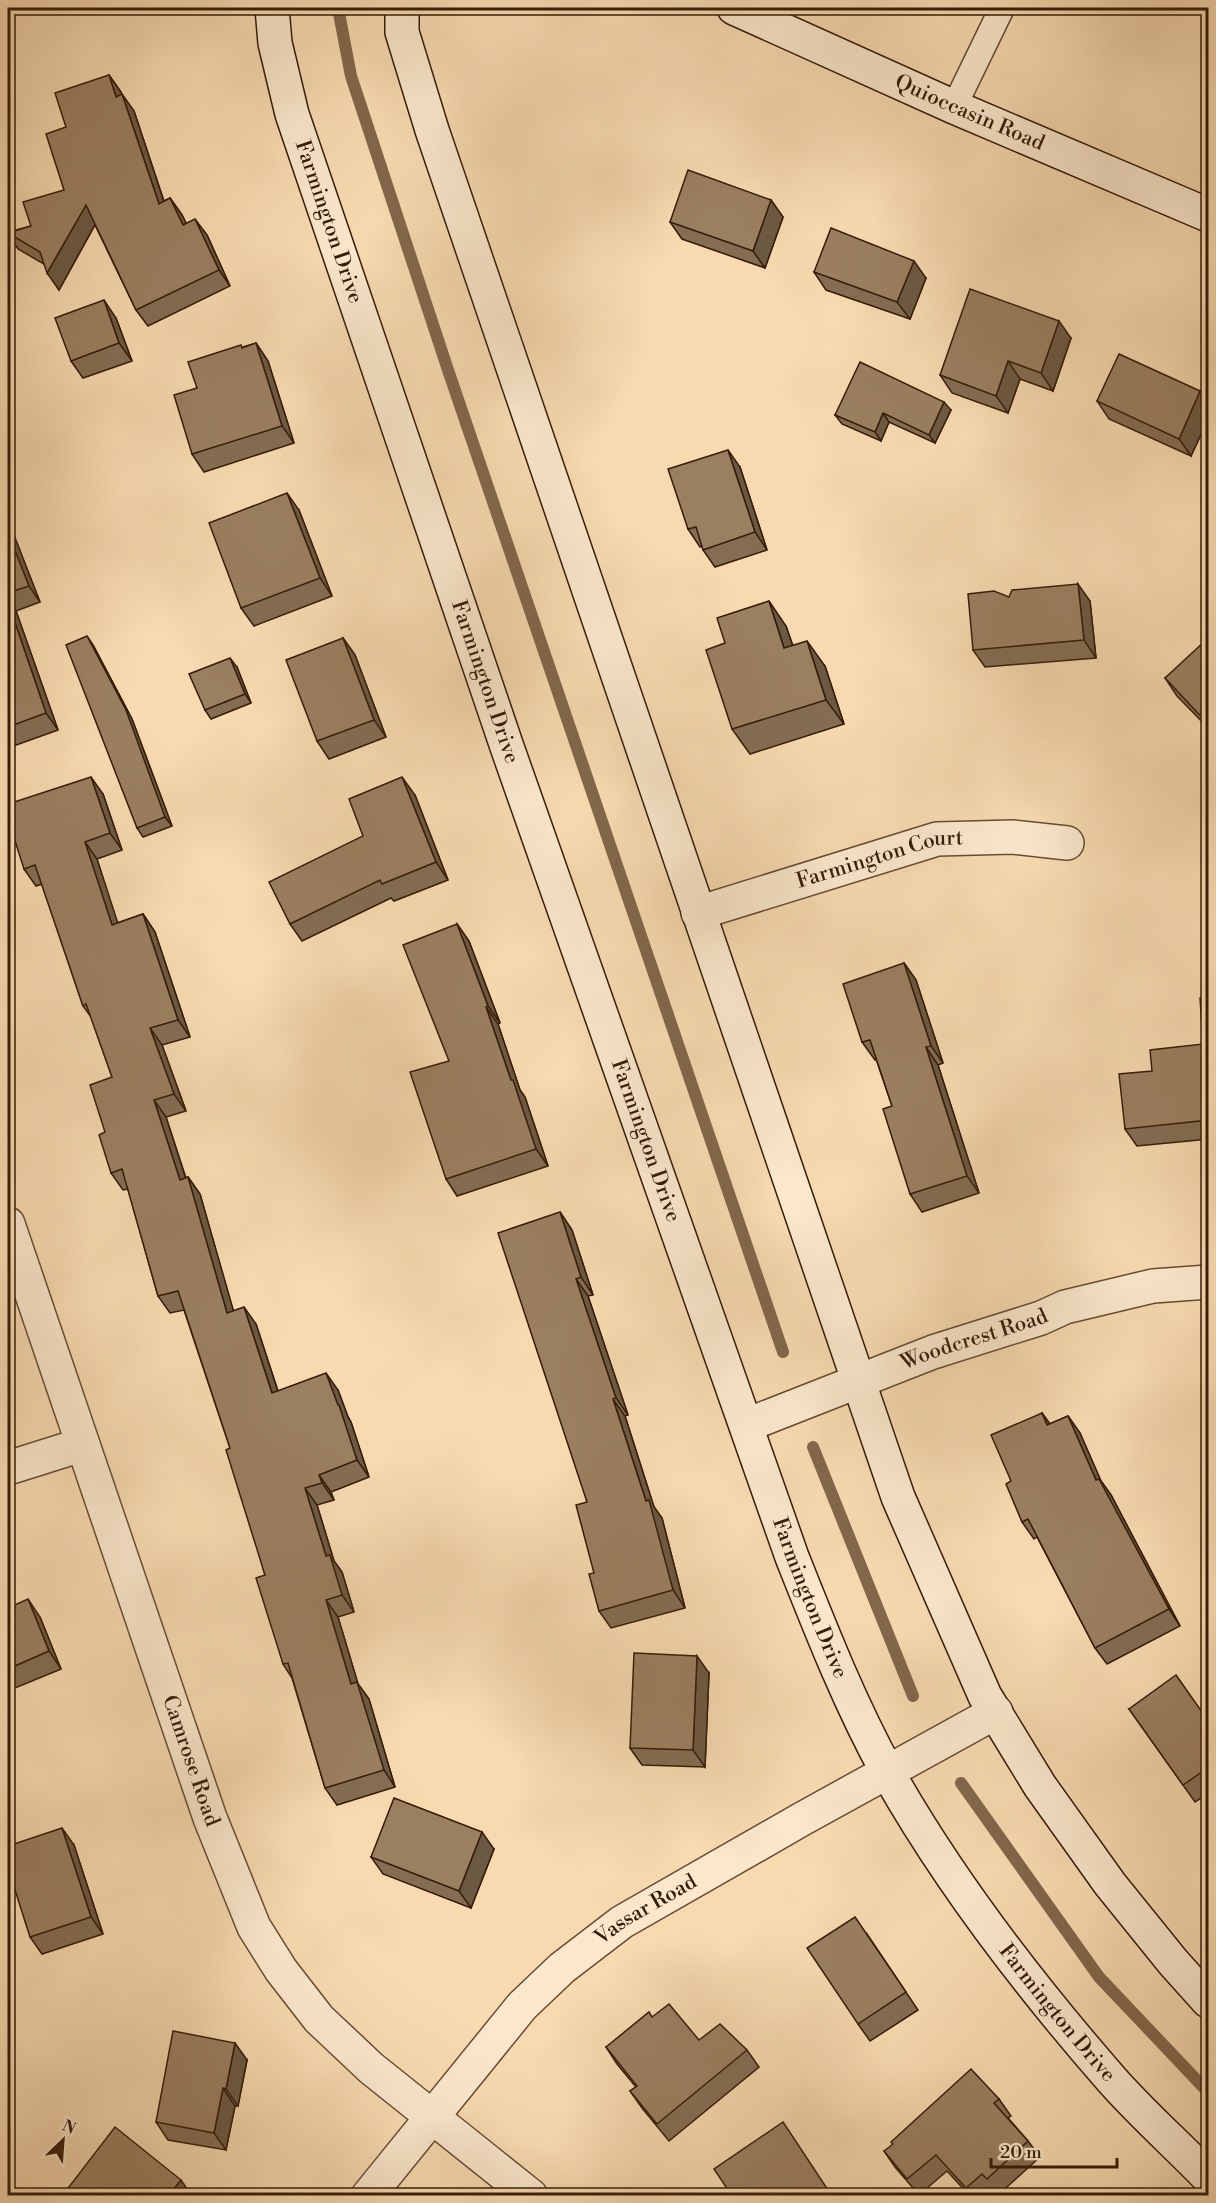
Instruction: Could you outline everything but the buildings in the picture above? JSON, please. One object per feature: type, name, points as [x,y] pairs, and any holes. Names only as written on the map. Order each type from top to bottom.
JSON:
[{"type":"street","name":"Farmington Drive","points":[[272,8],[275,43],[292,114],[507,747],[792,1557],[832,1658],[888,1772],[940,1857],[1014,1964],[1114,2082],[1209,2177]]},
{"type":"street","points":[[402,8],[402,32],[432,130],[898,1497],[985,1696],[1040,1786],[1110,1884],[1173,1962],[1209,2001]]},
{"type":"street","name":"Quioccasin Road","points":[[734,8],[954,107],[1209,215]]},
{"type":"street","name":"Farmington Court","points":[[698,913],[937,838],[1013,837],[1067,843]]},
{"type":"street","name":"Camrose Road","points":[[8,1224],[81,1445],[210,1818],[254,1927],[281,1970],[320,2019],[371,2067],[531,2196]]},
{"type":"street","name":"Woodcrest Road","points":[[747,1425],[933,1352],[1041,1318],[1065,1307],[1153,1286],[1209,1282]]},
{"type":"street","points":[[8,1468],[81,1445]]},
{"type":"street","name":"Vassar Road","points":[[368,2196],[522,2006],[562,1968],[622,1922],[782,1830],[996,1712]]},
{"type":"lane","points":[[954,107],[1002,8]]},
{"type":"waterway","points":[[338,8],[351,76],[448,370],[783,1352]]},
{"type":"waterway","points":[[813,1447],[913,1696]]},
{"type":"waterway","points":[[961,1783],[1099,1977],[1208,2092]]}]
